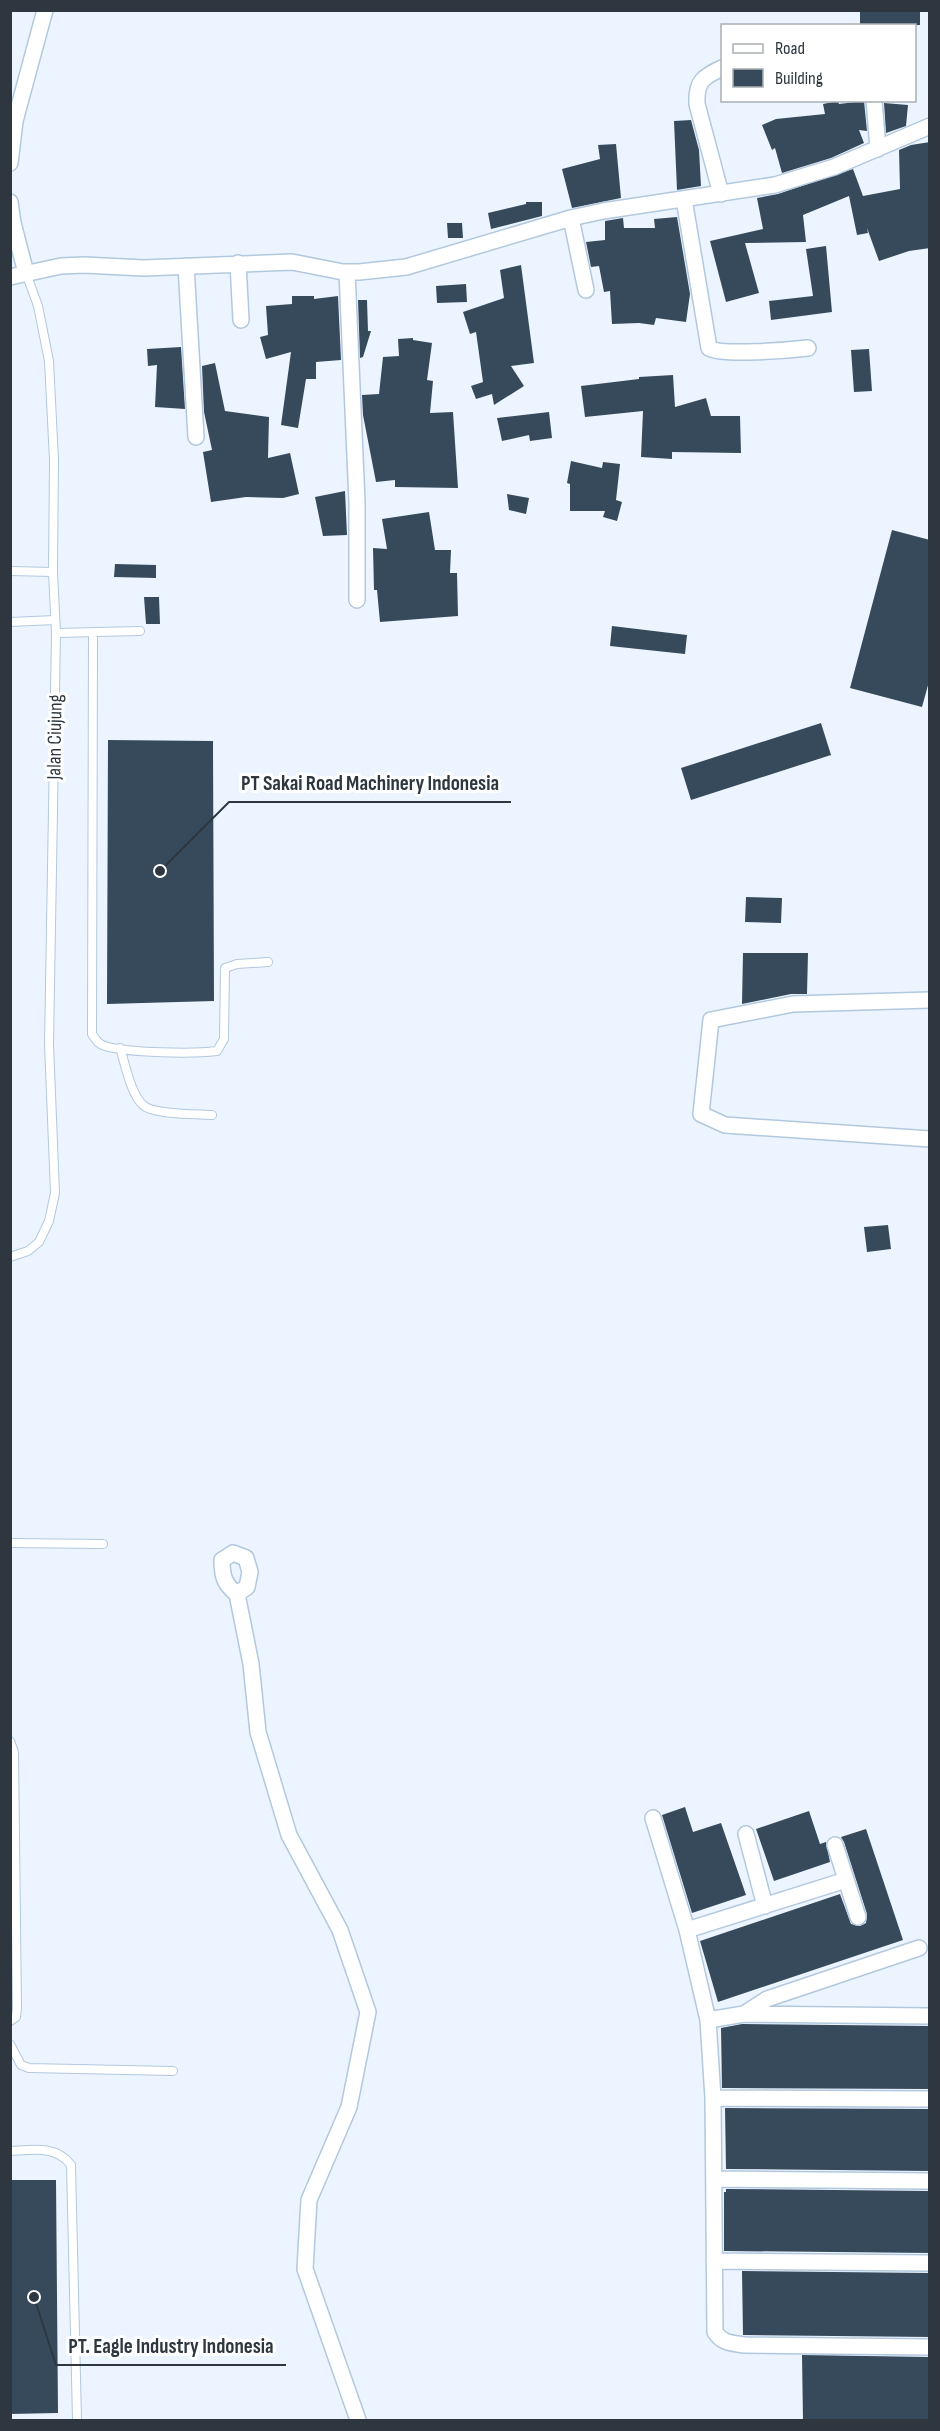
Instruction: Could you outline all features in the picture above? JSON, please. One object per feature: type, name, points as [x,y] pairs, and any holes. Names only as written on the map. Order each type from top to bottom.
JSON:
[{"type":"street","points":[[10,163],[15,121],[45,10]]},
{"type":"street","points":[[721,69],[701,80],[696,90],[697,104],[721,194]]},
{"type":"street","points":[[874,102],[878,149]]},
{"type":"street","points":[[10,277],[61,266],[186,266],[292,262],[347,272],[406,267],[571,218],[603,211],[775,185],[834,167],[930,126]]},
{"type":"street","points":[[684,199],[709,348],[714,351],[808,348]]},
{"type":"street","name":"Jalan Ciujung","points":[[10,202],[26,273]]},
{"type":"street","points":[[571,218],[586,290]]},
{"type":"street","points":[[238,263],[241,320]]},
{"type":"street","points":[[186,266],[196,437]]},
{"type":"street","points":[[347,272],[357,502],[357,600]]},
{"type":"street","points":[[930,1000],[794,1004],[711,1020],[700,1114],[725,1125],[930,1139]]},
{"type":"street","points":[[237,1594],[251,1664],[258,1732],[289,1835],[340,1930],[368,2012],[349,2107],[309,2200],[305,2269],[358,2421]]},
{"type":"street","points":[[652,1818],[687,1930],[708,2020],[713,2098],[715,2332],[725,2342],[745,2345],[930,2347]]},
{"type":"street","points":[[746,1834],[765,1906]]},
{"type":"street","points":[[835,1845],[858,1917]]},
{"type":"street","points":[[687,1930],[846,1880]]},
{"type":"street","points":[[744,2014],[767,1999],[919,1948]]},
{"type":"street","points":[[708,2020],[744,2014],[930,2016]]},
{"type":"street","points":[[713,2098],[930,2099]]},
{"type":"street","points":[[714,2179],[930,2181]]},
{"type":"street","points":[[714,2261],[930,2263]]},
{"type":"lane","name":"Jalan Ciujung","points":[[10,1257],[28,1251],[39,1242],[50,1221],[55,1193],[49,1044],[56,633],[53,572],[54,460],[49,361],[38,306],[26,273]]},
{"type":"lane","points":[[10,571],[53,572]]},
{"type":"lane","points":[[10,622],[55,620]]},
{"type":"lane","points":[[56,633],[140,632]]},
{"type":"lane","points":[[93,633],[92,1034],[98,1043],[120,1048],[217,1051],[224,1039],[225,968],[237,964],[268,962]]},
{"type":"lane","points":[[120,1048],[130,1082],[142,1105],[151,1110],[212,1115]]},
{"type":"lane","points":[[10,1543],[103,1544]]},
{"type":"lane","points":[[10,1741],[14,1752],[17,2008],[16,2017],[10,2021]]},
{"type":"lane","points":[[10,2044],[21,2065],[29,2068],[173,2071]]},
{"type":"lane","points":[[10,2151],[54,2151],[71,2164],[77,2421]]},
{"type":"building","points":[[860,10],[920,10],[920,25],[860,24]]},
{"type":"building","points":[[864,102],[867,131],[859,130],[864,143],[831,158],[782,173],[775,148],[772,150],[762,125],[776,119],[825,114],[823,104]]},
{"type":"building","points":[[884,103],[908,105],[906,126],[886,133]]},
{"type":"building","points":[[691,120],[699,150],[701,186],[677,190],[674,121]]},
{"type":"building","points":[[930,142],[930,248],[909,251],[879,261],[867,228],[868,233],[857,235],[849,196],[803,215],[806,242],[745,243],[759,293],[726,302],[710,241],[763,229],[757,198],[778,194],[853,169],[863,196],[900,189],[899,150],[911,145]]},
{"type":"building","points":[[616,144],[621,198],[572,208],[562,169],[600,159],[598,145]]},
{"type":"building","points":[[526,202],[542,202],[542,216],[491,229],[488,213],[526,204]]},
{"type":"building","points":[[677,217],[690,294],[686,322],[656,318],[654,325],[612,324],[610,291],[604,292],[599,266],[591,267],[586,242],[605,240],[605,221],[623,218],[624,228],[655,228],[654,219]]},
{"type":"building","points":[[447,223],[462,223],[463,238],[448,238]]},
{"type":"building","points":[[826,246],[832,312],[771,320],[769,301],[813,296],[806,249]]},
{"type":"building","points":[[521,265],[534,363],[511,366],[524,386],[494,405],[492,394],[476,399],[471,386],[483,382],[476,332],[470,334],[463,312],[504,298],[500,270]]},
{"type":"building","points":[[466,284],[467,302],[437,303],[436,286]]},
{"type":"building","points":[[292,296],[314,296],[314,299],[338,296],[341,360],[316,362],[316,379],[306,379],[298,428],[281,425],[291,352],[266,359],[260,337],[268,335],[266,306],[292,304]]},
{"type":"building","points":[[358,300],[367,300],[368,331],[371,331],[363,357],[360,358]]},
{"type":"building","points":[[413,338],[413,340],[432,343],[427,380],[433,381],[430,413],[453,412],[458,488],[395,487],[395,480],[376,482],[363,415],[362,395],[379,394],[383,357],[399,356],[398,339]]},
{"type":"building","points":[[181,347],[185,409],[155,407],[157,365],[148,366],[147,349]]},
{"type":"building","points":[[869,349],[872,391],[854,392],[851,350]]},
{"type":"building","points":[[215,363],[225,411],[269,417],[268,458],[290,453],[299,494],[283,498],[246,497],[211,502],[203,452],[212,450],[204,412],[202,366]]},
{"type":"building","points":[[673,375],[675,407],[706,398],[711,416],[740,416],[741,453],[672,452],[672,459],[641,457],[643,411],[585,417],[581,386],[639,379],[639,377]]},
{"type":"building","points":[[549,412],[552,438],[530,441],[529,435],[502,441],[497,418]]},
{"type":"building","points":[[571,461],[602,468],[603,462],[620,464],[616,500],[622,502],[617,521],[603,517],[605,511],[570,511],[570,484],[567,483]]},
{"type":"building","points":[[345,491],[347,535],[323,536],[315,497]]},
{"type":"building","points":[[507,494],[529,498],[526,514],[509,510]]},
{"type":"building","points":[[429,512],[435,550],[451,550],[450,573],[457,573],[458,616],[380,622],[377,590],[374,590],[373,548],[387,549],[382,519]]},
{"type":"building","points":[[892,530],[930,540],[930,678],[922,707],[850,688]]},
{"type":"building","points":[[115,564],[156,565],[156,578],[114,577]]},
{"type":"building","points":[[144,597],[159,597],[160,624],[146,624]]},
{"type":"building","points":[[612,626],[687,635],[685,654],[610,646]]},
{"type":"building","points":[[821,723],[831,755],[691,800],[681,768]]},
{"type":"building","points":[[108,740],[213,741],[214,1001],[107,1004]]},
{"type":"building","points":[[746,897],[782,898],[781,923],[745,922]]},
{"type":"building","points":[[743,953],[808,953],[807,994],[791,994],[742,1004]]},
{"type":"building","points":[[888,1225],[891,1249],[867,1252],[864,1227]]},
{"type":"building","points":[[685,1807],[693,1832],[721,1823],[746,1895],[692,1913],[662,1815]]},
{"type":"building","points":[[809,1811],[820,1844],[826,1842],[830,1862],[774,1881],[756,1829]]},
{"type":"building","points":[[866,1829],[903,1940],[718,2002],[700,1941],[840,1894],[851,1924],[860,1926],[866,1923],[867,1914],[841,1837]]},
{"type":"building","points":[[742,2024],[930,2026],[930,2089],[722,2088],[721,2028]]},
{"type":"building","points":[[725,2108],[930,2109],[930,2171],[726,2169]]},
{"type":"building","points":[[10,2180],[56,2180],[58,2413],[10,2414]]},
{"type":"building","points":[[726,2189],[930,2191],[930,2253],[724,2251],[724,2192]]},
{"type":"building","points":[[742,2271],[930,2273],[930,2337],[743,2335]]},
{"type":"building","points":[[802,2355],[930,2357],[930,2421],[803,2421]]},
{"type":"place","name":"PT Sakai Road Machinery Indonesia","points":[[160,871]]},
{"type":"place","name":"PT. Eagle Industry Indonesia","points":[[34,2297]]}]
